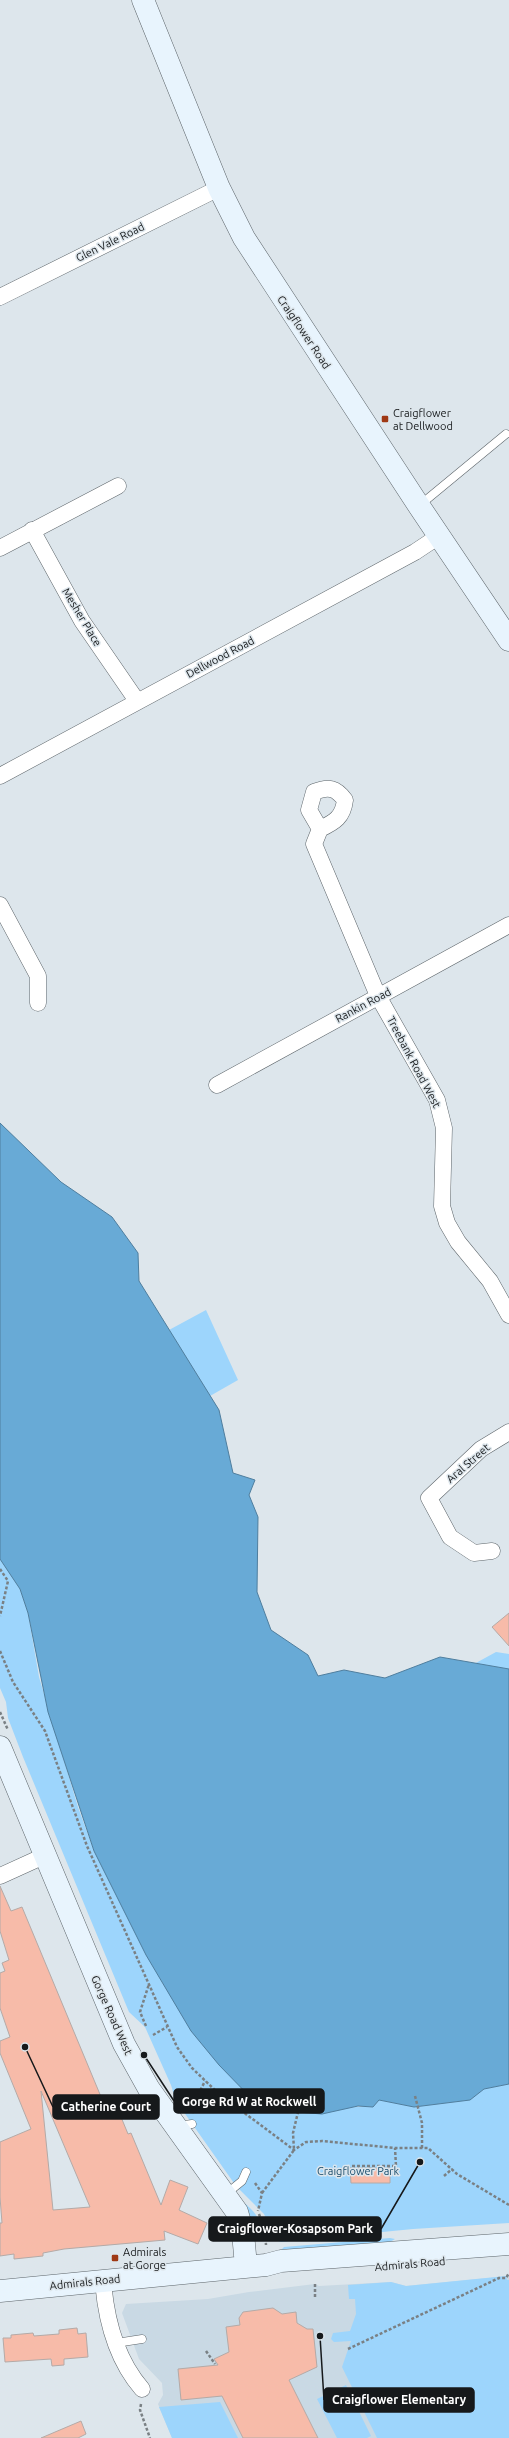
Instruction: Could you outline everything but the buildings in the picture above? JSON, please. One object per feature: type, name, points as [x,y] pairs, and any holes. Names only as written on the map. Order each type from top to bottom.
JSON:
[{"type":"main road","name":"Craigflower Road","points":[[143,0],[219,188],[244,238],[419,506],[509,640]]},
{"type":"main road","name":"Gorge Road West","points":[[0,1748],[124,2044],[149,2089],[184,2125],[225,2195],[237,2212],[243,2233],[256,2265]]},
{"type":"main road","name":"Admirals Road","points":[[0,2292],[256,2265],[281,2260],[509,2244]]},
{"type":"main road","name":"Admirals Road","points":[[256,2265],[282,2275],[509,2256]]},
{"type":"street","name":"Glen Vale Road","points":[[0,297],[219,188]]},
{"type":"street","points":[[0,548],[118,486]]},
{"type":"street","name":"Mesher Place","points":[[32,530],[82,621],[137,701]]},
{"type":"street","name":"Dellwood Road","points":[[0,776],[415,552],[439,536]]},
{"type":"street","name":"Treebank Road West","points":[[320,829],[314,844],[378,996],[437,1100],[441,1112],[444,1128],[442,1206],[447,1223],[458,1242],[490,1281],[509,1315]]},
{"type":"street","points":[[0,905],[38,976],[38,1003]]},
{"type":"street","name":"Rankin Road","points":[[217,1085],[509,925]]},
{"type":"street","name":"Aral Street","points":[[492,1551],[474,1552],[450,1537],[429,1498],[481,1449],[509,1432]]},
{"type":"street","points":[[0,1876],[44,1856]]},
{"type":"street","points":[[103,2281],[106,2314],[116,2343],[129,2374],[142,2389]]},
{"type":"lane","points":[[419,506],[506,434]]},
{"type":"lane","points":[[225,2195],[242,2181],[246,2172]]},
{"type":"lane","points":[[116,2343],[142,2339]]},
{"type":"path","points":[[0,1569],[8,1581],[0,1616]]},
{"type":"path","points":[[0,1651],[13,1682],[45,1731],[87,1846],[167,2027],[181,2052],[205,2082],[244,2114],[294,2150]]},
{"type":"path","points":[[146,2026],[140,2012],[149,1984]]},
{"type":"path","points":[[153,2035],[167,2027]]},
{"type":"path","points":[[196,2100],[205,2082]]},
{"type":"path","points":[[415,2096],[422,2123],[422,2148]]},
{"type":"path","points":[[294,2150],[293,2133],[299,2108]]},
{"type":"path","points":[[258,2212],[262,2194],[294,2150],[306,2142],[322,2141],[395,2148],[428,2148],[452,2169],[509,2205]]},
{"type":"path","points":[[352,2166],[396,2166],[395,2148]]},
{"type":"path","points":[[444,2176],[452,2169]]},
{"type":"path","points":[[246,2172],[262,2194]]},
{"type":"path","points":[[348,2349],[499,2278],[506,2278],[509,2273]]},
{"type":"path","points":[[314,2284],[315,2299]]},
{"type":"path","points":[[206,2350],[215,2364]]},
{"type":"path","points":[[142,2389],[140,2410],[150,2438]]},
{"type":"shaded area","points":[[0,1123],[61,1182],[112,1217],[138,1253],[139,1281],[219,1410],[233,1473],[255,1480],[249,1495],[258,1517],[257,1592],[271,1630],[308,1655],[318,1676],[344,1670],[385,1678],[440,1657],[509,1669],[509,2084],[484,2089],[470,2100],[414,2107],[379,2100],[373,2107],[358,2106],[322,2114],[297,2112],[256,2103],[219,2065],[191,2031],[146,1955],[94,1851],[48,1712],[28,1613],[20,1589],[0,1559]]},
{"type":"shaded area","points":[[509,2276],[509,2395],[397,2438],[172,2438],[158,2404],[163,2395],[162,2383],[139,2359],[122,2313],[126,2304],[208,2299],[249,2292],[315,2284],[319,2286],[391,2282],[406,2286]]},
{"type":"green space","points":[[206,1310],[238,1380],[210,1396],[169,1330]]},
{"type":"green space","name":"Craigflower Park","points":[[0,1559],[20,1589],[28,1613],[39,1677],[78,1807],[94,1851],[163,1984],[264,2103],[278,2108],[305,2111],[373,2107],[379,2100],[414,2107],[470,2100],[484,2089],[509,2084],[509,2223],[413,2229],[281,2242],[276,2240],[264,2214],[236,2186],[176,2101],[171,2085],[145,2027],[129,2012],[23,1757],[8,1718],[6,1702],[0,1688]]},
{"type":"green space","points":[[496,1652],[509,1654],[509,1669],[474,1664]]},
{"type":"green space","points":[[243,2202],[255,2213],[257,2217],[260,2226],[259,2237]]},
{"type":"green space","points":[[390,2238],[395,2239],[390,2242],[281,2250],[284,2247]]},
{"type":"green space","points":[[506,2276],[507,2280],[509,2280],[509,2438],[377,2438],[342,2367],[351,2341],[334,2342],[331,2339],[333,2333],[350,2331],[356,2314],[355,2299],[349,2299],[348,2285],[391,2282],[406,2286]]},
{"type":"green space","points":[[346,2385],[371,2436],[367,2438],[337,2438],[317,2399]]},
{"type":"green space","points":[[220,2402],[238,2438],[172,2438],[159,2407]]},
{"type":"place","name":"Craigflower at Dellwood","points":[[385,419]]},
{"type":"place","name":"Catherine Court","points":[[25,2047]]},
{"type":"place","name":"Gorge Rd W at Rockwell","points":[[144,2055]]},
{"type":"place","name":"Craigflower-Kosapsom Park","points":[[420,2162]]},
{"type":"place","name":"Admirals at Gorge","points":[[115,2258]]},
{"type":"place","name":"Craigflower Elementary","points":[[320,2336]]}]
